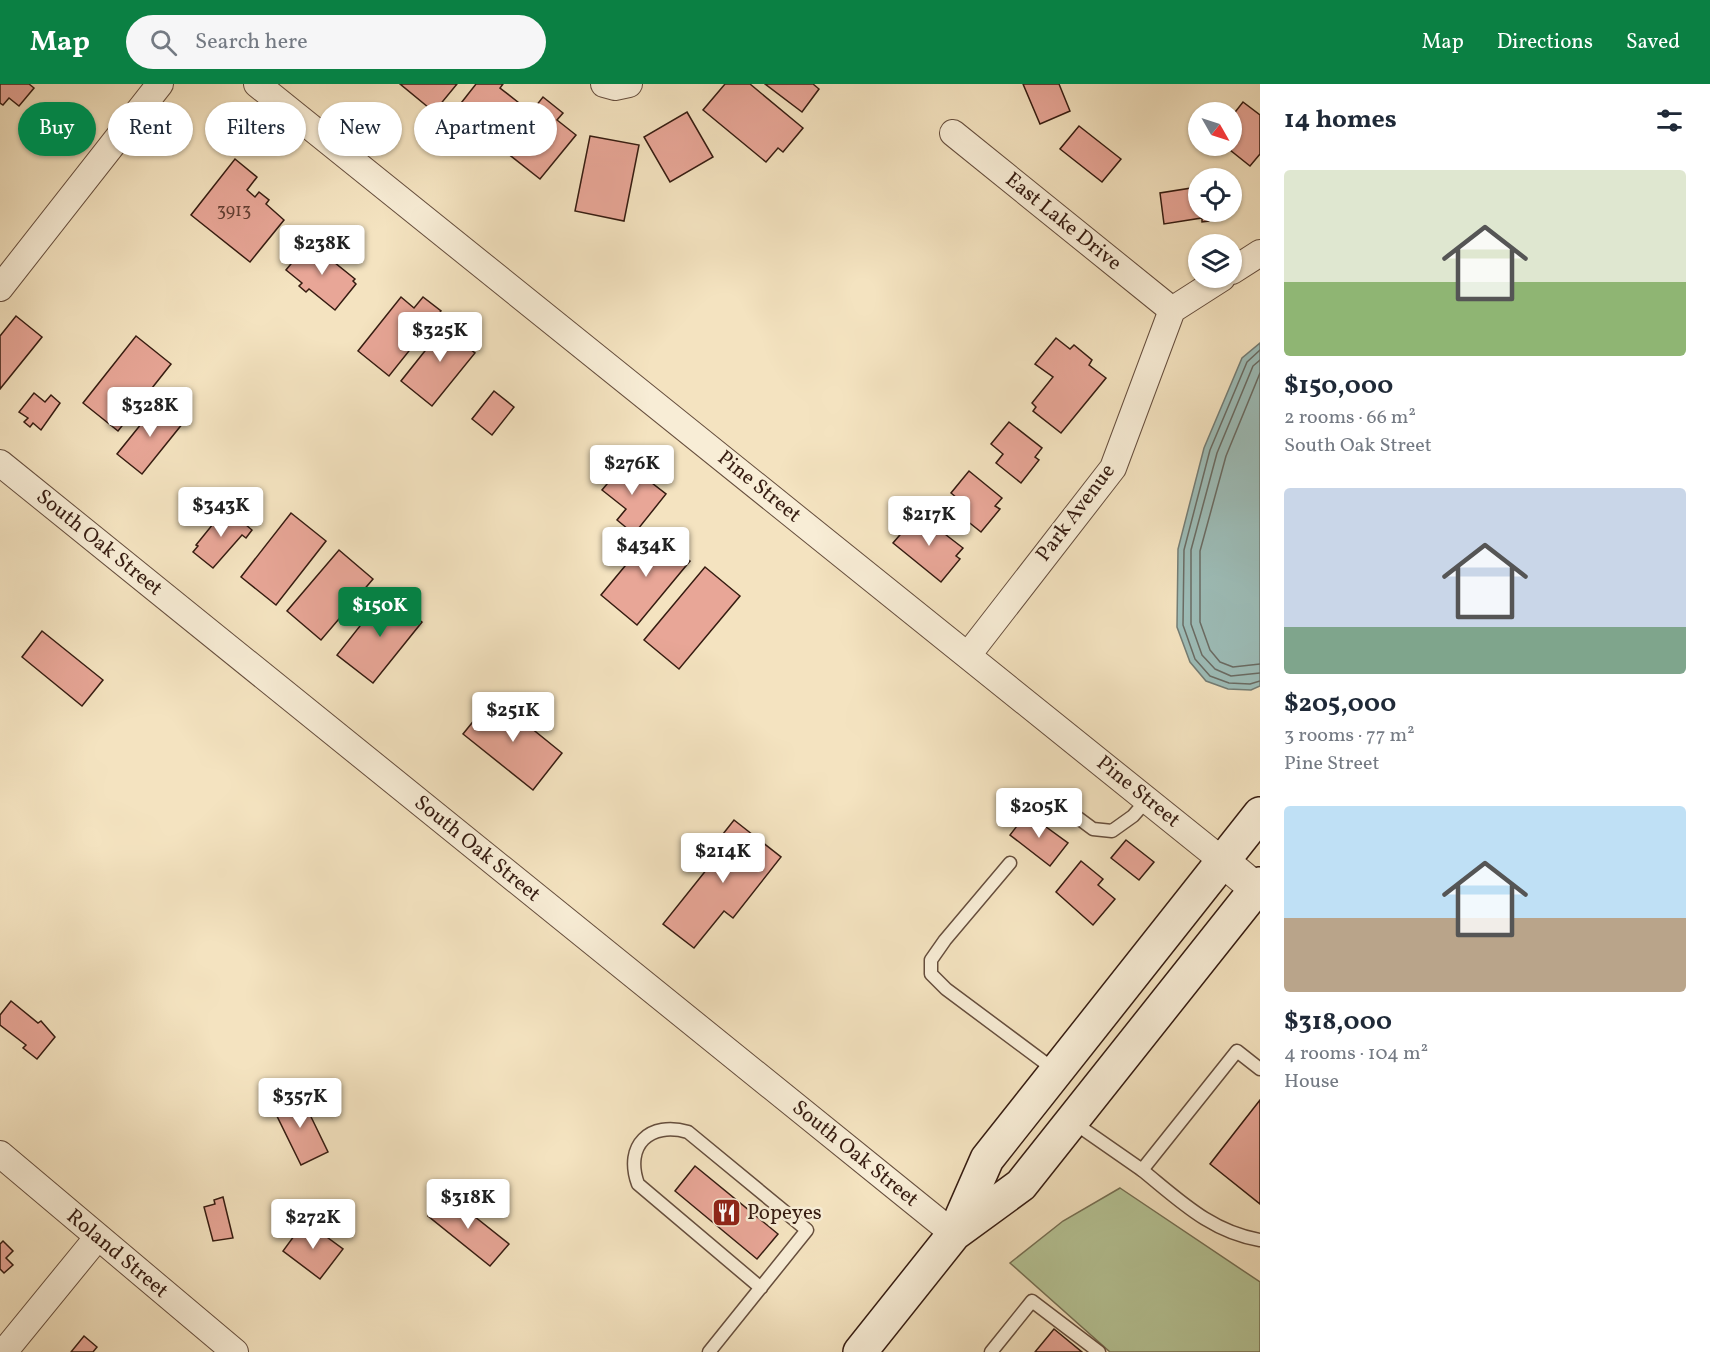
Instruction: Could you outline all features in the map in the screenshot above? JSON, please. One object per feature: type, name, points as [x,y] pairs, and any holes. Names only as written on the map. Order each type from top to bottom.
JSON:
[{"type":"main road","points":[[860,1352],[954,1234],[987,1160],[1260,814]]},
{"type":"main road","points":[[954,1234],[1021,1185],[1259,888]]},
{"type":"street","points":[[0,288],[160,84]]},
{"type":"street","name":"Pine Street","points":[[258,84],[1259,888]]},
{"type":"street","points":[[604,84],[615,87],[629,84]]},
{"type":"street","name":"East Lake Drive","points":[[953,133],[1172,310]]},
{"type":"street","points":[[1242,265],[1260,253]]},
{"type":"street","points":[[1172,310],[1206,288]]},
{"type":"street","name":"Park Avenue","points":[[968,655],[1113,468],[1172,310]]},
{"type":"street","name":"South Oak Street","points":[[0,463],[954,1234]]},
{"type":"street","name":"Roland Street","points":[[0,1154],[235,1352]]},
{"type":"street","points":[[4,1352],[97,1238]]},
{"type":"lane","points":[[1062,806],[1093,829],[1112,831],[1133,816],[1147,800]]},
{"type":"lane","points":[[1010,863],[945,940],[931,960],[931,974],[946,989],[1057,1072]]},
{"type":"lane","points":[[1142,1170],[1237,1051],[1260,1069]]},
{"type":"lane","points":[[1072,1121],[1142,1170],[1203,1220],[1240,1237],[1260,1240]]},
{"type":"lane","points":[[709,1352],[761,1288],[807,1230],[688,1132],[673,1127],[658,1130],[640,1143],[634,1155],[633,1170],[638,1184],[761,1288]]},
{"type":"lane","points":[[991,1352],[1032,1301],[1099,1352]]},
{"type":"green space","points":[[1120,1188],[1260,1282],[1260,1352],[1110,1352],[1010,1263],[1063,1221]]},
{"type":"water","points":[[1260,343],[1260,686],[1251,690],[1228,689],[1206,681],[1190,662],[1177,627],[1178,549],[1204,448],[1242,358]]},
{"type":"building","points":[[0,84],[29,84],[34,88],[22,102],[18,102],[18,105],[9,98],[3,105],[0,103]]},
{"type":"building","points":[[400,84],[457,84],[442,102],[422,102]]},
{"type":"building","points":[[476,84],[503,84],[500,88],[518,102],[462,102]]},
{"type":"building","points":[[725,84],[750,84],[803,128],[783,152],[778,148],[766,162],[703,110]]},
{"type":"building","points":[[765,84],[813,84],[819,89],[802,112]]},
{"type":"building","points":[[1023,84],[1059,84],[1070,111],[1040,124]]},
{"type":"building","points":[[543,97],[549,102],[539,102]]},
{"type":"building","points":[[1242,103],[1260,115],[1260,154],[1250,166],[1238,156],[1242,156]]},
{"type":"building","points":[[557,108],[563,113],[557,120]]},
{"type":"building","points":[[687,112],[713,157],[670,182],[644,137]]},
{"type":"building","points":[[557,120],[576,135],[540,179],[511,156],[557,156]]},
{"type":"building","points":[[1079,126],[1121,159],[1102,182],[1060,149]]},
{"type":"building","points":[[590,136],[639,145],[624,221],[575,211]]},
{"type":"building","points":[[235,159],[257,177],[247,190],[255,197],[259,192],[269,200],[266,204],[284,220],[250,262],[191,215]]},
{"type":"building","points":[[1188,189],[1188,220],[1164,224],[1160,193]]},
{"type":"building","points":[[309,242],[355,279],[353,281],[356,284],[335,310],[309,289],[306,292],[299,286],[302,283],[286,270]]},
{"type":"building","points":[[401,297],[414,308],[423,297],[441,311],[389,376],[358,351]]},
{"type":"building","points":[[16,316],[42,337],[0,389],[0,336]]},
{"type":"building","points":[[452,317],[471,332],[462,343],[475,353],[432,406],[401,381]]},
{"type":"building","points":[[136,336],[171,364],[118,431],[83,403]]},
{"type":"building","points":[[1056,338],[1070,349],[1074,345],[1092,360],[1089,365],[1106,378],[1061,433],[1033,411],[1036,407],[1032,403],[1053,377],[1035,364]]},
{"type":"building","points":[[494,391],[514,407],[492,435],[472,419]]},
{"type":"building","points":[[34,393],[45,402],[51,395],[60,403],[41,430],[33,423],[30,427],[24,422],[28,418],[19,412]]},
{"type":"building","points":[[158,403],[183,423],[142,474],[117,454]]},
{"type":"building","points":[[1009,422],[1042,448],[1035,457],[1039,460],[1021,483],[996,463],[1003,454],[991,444]]},
{"type":"building","points":[[612,459],[635,478],[639,473],[666,494],[634,534],[617,520],[626,509],[602,490],[613,477],[603,470]]},
{"type":"building","points":[[969,471],[1002,498],[995,506],[1000,509],[981,532],[956,512],[963,503],[951,493]]},
{"type":"building","points":[[226,508],[252,530],[246,538],[242,535],[213,568],[193,552],[198,546],[196,545]]},
{"type":"building","points":[[915,511],[963,548],[956,556],[960,559],[941,582],[893,543],[912,521],[909,518]]},
{"type":"building","points":[[291,513],[326,541],[276,605],[241,577]]},
{"type":"building","points":[[654,531],[690,561],[637,625],[601,595]]},
{"type":"building","points":[[339,550],[373,579],[321,640],[287,611]]},
{"type":"building","points":[[705,567],[740,596],[679,669],[644,640]]},
{"type":"building","points":[[386,593],[422,622],[373,683],[337,655]]},
{"type":"building","points":[[42,631],[103,680],[82,706],[22,657]]},
{"type":"building","points":[[493,697],[562,753],[533,790],[463,734]]},
{"type":"building","points":[[1027,813],[1068,843],[1050,866],[1010,835]]},
{"type":"building","points":[[734,820],[781,857],[733,918],[724,911],[694,948],[663,924],[719,854],[712,848]]},
{"type":"building","points":[[1126,840],[1154,862],[1139,880],[1111,858]]},
{"type":"building","points":[[1081,861],[1103,879],[1098,885],[1115,899],[1093,925],[1056,892]]},
{"type":"building","points":[[11,1001],[38,1023],[41,1021],[55,1037],[37,1059],[23,1048],[26,1045],[0,1025],[0,1015]]},
{"type":"building","points":[[299,1092],[328,1152],[301,1165],[272,1106]]},
{"type":"building","points":[[1260,1100],[1260,1204],[1210,1164]]},
{"type":"building","name":"Popeyes","points":[[695,1166],[778,1234],[757,1259],[675,1191]]},
{"type":"building","points":[[445,1193],[509,1244],[490,1266],[428,1216]]},
{"type":"building","points":[[223,1197],[233,1238],[213,1241],[204,1207],[215,1204],[214,1200]]},
{"type":"building","points":[[305,1221],[343,1249],[320,1279],[283,1251]]},
{"type":"building","points":[[3,1241],[13,1251],[6,1258],[13,1265],[4,1273],[0,1269],[0,1244]]},
{"type":"building","points":[[1054,1329],[1082,1352],[1035,1352]]},
{"type":"building","points":[[84,1336],[97,1347],[93,1352],[71,1352]]},
{"type":"place","name":"Popeyes","points":[[726,1213]]}]
